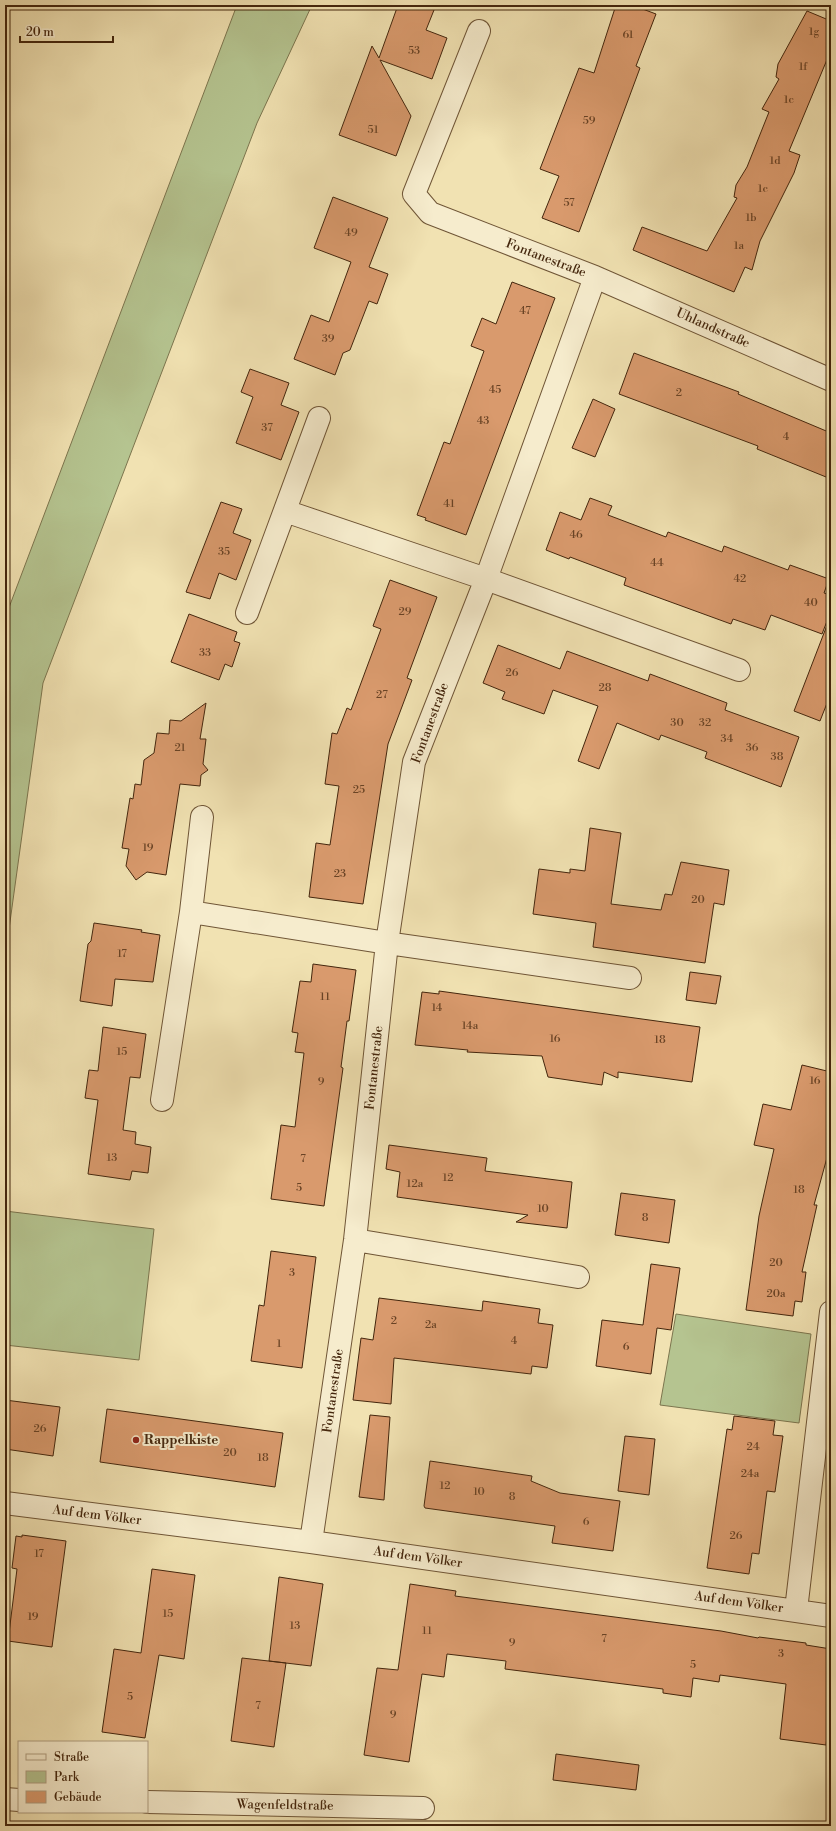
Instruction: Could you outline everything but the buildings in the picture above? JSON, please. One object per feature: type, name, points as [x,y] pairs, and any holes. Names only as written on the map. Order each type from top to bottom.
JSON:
[{"type":"street","name":"Fontanestraße","points":[[311,1542],[355,1240],[387,943],[414,762],[486,579],[595,277],[430,213],[414,194],[479,31]]},
{"type":"street","name":"Uhlandstraße","points":[[595,277],[831,380]]},
{"type":"street","points":[[247,613],[319,418]]},
{"type":"street","points":[[284,511],[486,579],[739,670]]},
{"type":"street","points":[[162,1100],[191,912],[202,818]]},
{"type":"street","points":[[191,912],[387,943],[630,978]]},
{"type":"street","points":[[355,1240],[578,1277]]},
{"type":"street","points":[[796,1610],[831,1312]]},
{"type":"street","name":"Auf dem Völker","points":[[5,1503],[311,1542],[831,1616]]},
{"type":"street","points":[[5,1799],[18,1800]]},
{"type":"street","name":"Wagenfeldstraße","points":[[148,1802],[423,1808]]},
{"type":"green space","points":[[237,5],[312,5],[257,123],[43,683],[5,958],[5,618]]},
{"type":"green space","points":[[5,1211],[154,1229],[139,1360],[5,1345]]},
{"type":"green space","points":[[676,1314],[811,1334],[799,1423],[660,1405]]},
{"type":"place","name":"Rappelkiste","points":[[136,1440]]}]
